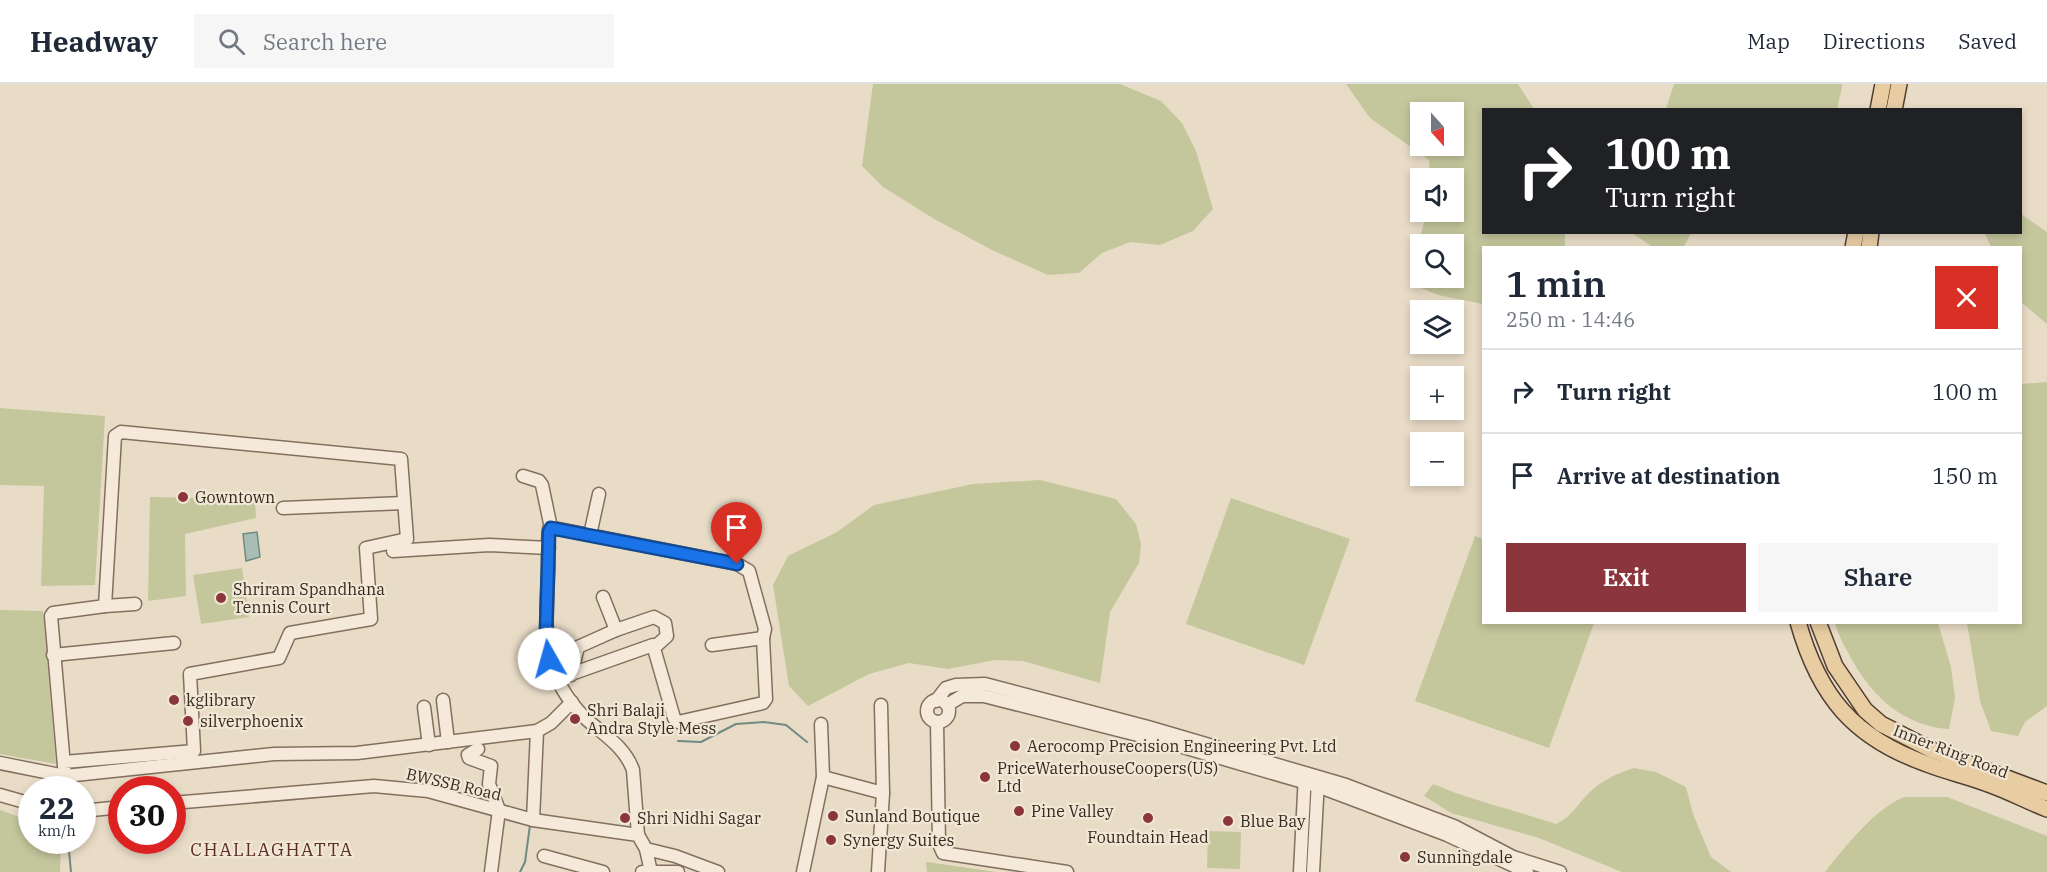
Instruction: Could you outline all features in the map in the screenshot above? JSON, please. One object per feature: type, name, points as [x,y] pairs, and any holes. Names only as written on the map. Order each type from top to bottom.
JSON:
[{"type":"main road","points":[[1878,108],[1883,84]]},
{"type":"main road","points":[[1894,108],[1899,84]]},
{"type":"main road","name":"Inner Ring Road","points":[[1799,624],[1818,676],[1830,697],[1845,716],[1873,739],[1927,764],[1987,783],[2047,809]]},
{"type":"main road","name":"Inner Ring Road","points":[[1819,624],[1835,666],[1865,710],[1881,724],[1932,750],[2047,793]]},
{"type":"street","points":[[64,762],[194,752],[190,674],[279,658],[290,633],[371,619],[366,548],[406,540],[401,459],[121,432],[113,439],[105,606]]},
{"type":"street","points":[[523,476],[539,481],[542,485],[551,528],[549,532],[546,648],[557,679],[585,717],[614,741],[630,762],[633,770],[638,835],[646,849],[648,871],[678,872]]},
{"type":"street","points":[[590,535],[599,494]]},
{"type":"street","points":[[283,508],[404,503]]},
{"type":"street","points":[[551,528],[744,567],[752,580],[765,629],[763,638],[766,699],[763,703],[678,722],[674,718],[655,647]]},
{"type":"street","points":[[393,551],[489,545],[549,548]]},
{"type":"street","points":[[603,597],[616,630]]},
{"type":"street","points":[[65,776],[53,655],[52,614],[135,604]]},
{"type":"street","points":[[571,675],[578,647],[616,630],[654,617],[665,623],[667,636],[655,647]]},
{"type":"street","points":[[712,645],[763,638]]},
{"type":"street","points":[[53,655],[174,643]]},
{"type":"street","points":[[557,679],[648,645],[655,647]]},
{"type":"street","points":[[1067,872],[943,853],[939,844],[937,722],[929,717],[927,710],[941,703],[946,688],[956,685],[985,684],[1318,781],[1454,826],[1513,857],[1560,872]]},
{"type":"street","points":[[443,700],[448,742]]},
{"type":"street","points":[[96,779],[274,754],[348,753],[429,746],[537,731],[551,723],[572,702]]},
{"type":"street","points":[[878,872],[884,793],[881,705]]},
{"type":"street","points":[[424,707],[429,746]]},
{"type":"street","points":[[803,872],[823,777],[821,724]]},
{"type":"street","points":[[533,820],[537,731]]},
{"type":"street","points":[[477,749],[468,755],[469,758],[490,766],[489,784],[499,810],[491,872]]},
{"type":"street","points":[[0,763],[42,776]]},
{"type":"street","points":[[823,777],[884,793]]},
{"type":"street","points":[[1300,872],[1304,778]]},
{"type":"street","points":[[1312,872],[1318,781]]},
{"type":"street","points":[[1318,781],[1447,835],[1527,872]]},
{"type":"street","name":"BWSSB Road","points":[[186,802],[374,786],[428,791],[533,820],[638,835]]},
{"type":"street","points":[[0,795],[18,800]]},
{"type":"street","points":[[646,849],[675,856],[718,872]]},
{"type":"street","points":[[544,856],[603,872]]},
{"type":"green space","points":[[873,84],[1120,84],[1161,101],[1182,123],[1196,151],[1213,209],[1193,231],[1160,245],[1130,242],[1102,253],[1079,273],[1048,275],[992,250],[936,220],[883,187],[862,166]]},
{"type":"green space","points":[[1346,84],[1518,84],[1533,108],[1482,108],[1482,234],[1565,234],[1565,246],[1482,246],[1482,304],[1438,295],[1421,288],[1464,288],[1464,234],[1421,234],[1424,222],[1464,222],[1464,168],[1429,168],[1429,160],[1423,156],[1464,156],[1464,102],[1410,102],[1410,146],[1370,118]]},
{"type":"green space","points":[[1674,84],[1842,84],[1837,108],[1666,108]]},
{"type":"green space","points":[[2022,215],[2047,232],[2047,324],[2022,303],[2022,246],[1991,246],[1985,234],[2022,234]]},
{"type":"green space","points":[[1634,234],[1690,234],[1684,246],[1652,246]]},
{"type":"green space","points":[[2047,382],[2047,706],[2025,722],[2018,736],[1991,731],[1980,701],[1967,624],[2022,624],[2022,384]]},
{"type":"green space","points":[[0,408],[105,416],[95,585],[41,586],[44,486],[0,485]]},
{"type":"green space","points":[[1040,480],[1116,499],[1136,524],[1141,544],[1139,563],[1110,612],[1100,683],[1023,661],[995,660],[948,669],[909,663],[869,674],[808,706],[789,686],[773,585],[788,556],[837,532],[874,505],[973,484]]},
{"type":"green space","points":[[150,497],[255,499],[256,518],[185,534],[186,596],[148,601]]},
{"type":"green space","points":[[1231,498],[1350,539],[1304,665],[1186,624]]},
{"type":"green space","points":[[1475,536],[1482,539],[1482,624],[1594,624],[1549,748],[1415,701]]},
{"type":"green space","name":"Shriram Spandhana Tennis Court","points":[[242,568],[249,617],[201,624],[193,575]]},
{"type":"green space","points":[[0,610],[43,611],[56,764],[0,754]]},
{"type":"green space","points":[[1835,624],[1938,624],[1951,667],[1955,698],[1949,729],[1933,727],[1904,716],[1880,698],[1861,674],[1840,637]]},
{"type":"green space","points":[[1634,768],[1656,772],[1686,787],[1693,814],[1711,857],[1731,872],[1622,872],[1539,838],[1451,813],[1424,796],[1433,784],[1556,824],[1567,817],[1601,783]]},
{"type":"green space","points":[[1905,797],[1947,797],[2047,836],[2047,872],[1825,872],[1872,818]]},
{"type":"green space","points":[[0,810],[18,816],[18,854],[61,854],[60,872],[0,872]]},
{"type":"green space","points":[[1208,831],[1241,832],[1240,869],[1207,868]]},
{"type":"green space","points":[[927,862],[996,872],[927,872]]},
{"type":"water","points":[[257,532],[260,557],[246,561],[243,534]]},
{"type":"waterway","points":[[678,741],[701,742],[736,724],[764,722],[786,725],[807,742]]},
{"type":"waterway","points":[[520,872],[525,862],[530,825]]},
{"type":"waterway","points":[[69,854],[71,872]]},
{"type":"place","name":"Gowntown","points":[[183,497]]},
{"type":"place","name":"Shriram Spandhana Tennis Court","points":[[221,598]]},
{"type":"place","name":"kglibrary","points":[[174,700]]},
{"type":"place","name":"Shri Balaji Andra Style Mess","points":[[575,719]]},
{"type":"place","name":"silverphoenix","points":[[188,721]]},
{"type":"place","name":"Aerocomp Precision Engineering Pvt. Ltd","points":[[1015,746]]},
{"type":"place","name":"PriceWaterhouseCoopers(US) Ltd","points":[[985,777]]},
{"type":"place","name":"Pine Valley","points":[[1019,811]]},
{"type":"place","name":"Sunland Boutique","points":[[833,816]]},
{"type":"place","name":"Shri Nidhi Sagar","points":[[625,818]]},
{"type":"place","name":"Foundtain Head","points":[[1148,818]]},
{"type":"place","name":"Blue Bay","points":[[1228,821]]},
{"type":"place","name":"Synergy Suites","points":[[831,840]]},
{"type":"place","name":"Sunningdale","points":[[1405,857]]},
{"type":"district","name":"CHALLAGHATTA","points":[[272,850]]},
{"type":"route","points":[[549,659],[546,648],[549,529],[554,528],[737,564]]}]
